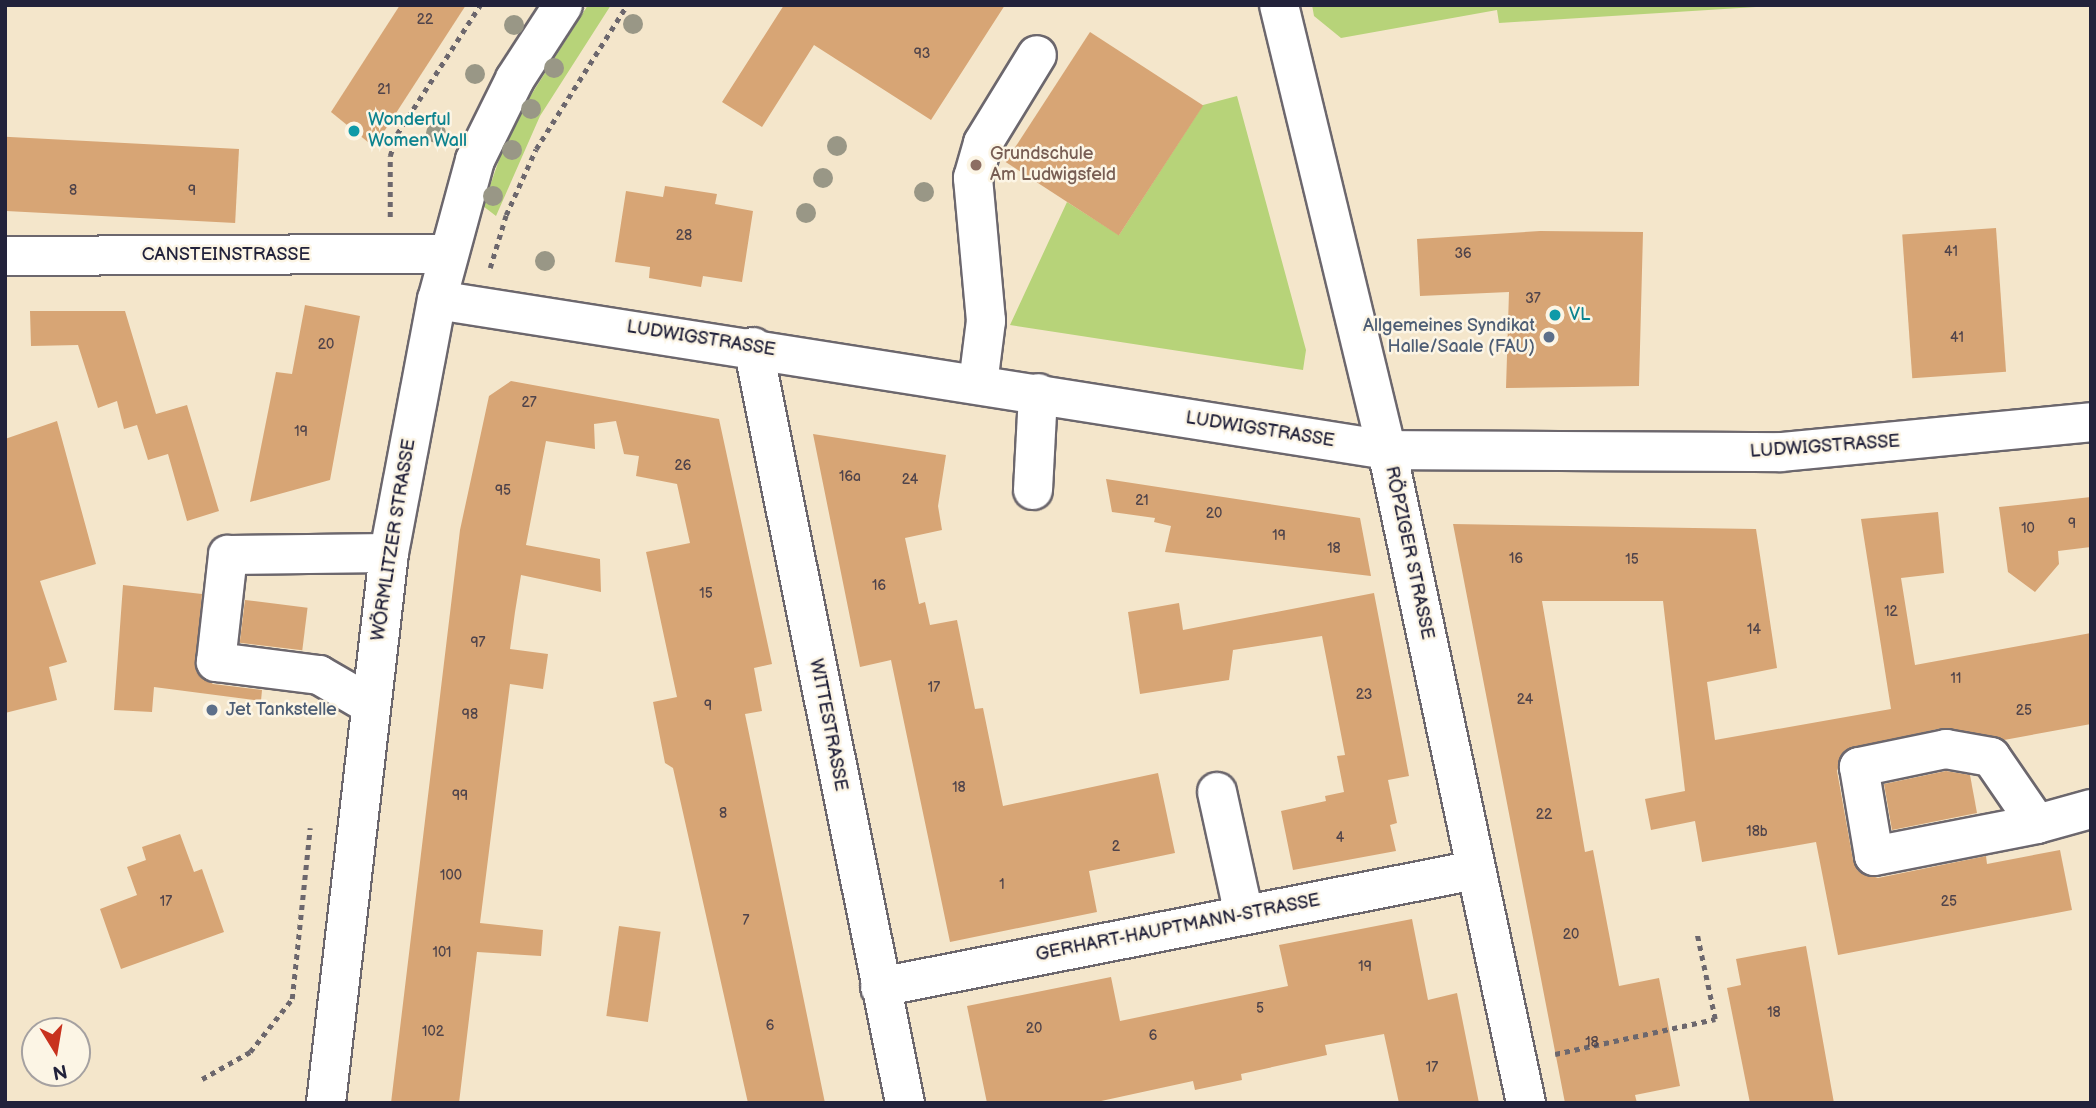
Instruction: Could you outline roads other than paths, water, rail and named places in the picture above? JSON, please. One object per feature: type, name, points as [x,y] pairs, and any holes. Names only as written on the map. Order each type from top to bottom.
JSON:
[{"type":"street","name":"WÖRMLITZER STRASSE","points":[[326,1103],[369,704],[389,553],[437,300],[447,254],[475,160],[498,108],[563,5]]},
{"type":"street","name":"RÖPZIGER STRASSE","points":[[1279,5],[1387,450],[1526,1103]]},
{"type":"street","points":[[978,384],[986,321],[973,178],[983,143],[1037,55]]},
{"type":"street","name":"CANSTEINSTRASSE","points":[[5,256],[447,254]]},
{"type":"street","name":"LUDWIGSTRASSE","points":[[437,300],[752,346],[1387,450],[1781,452],[2091,422]]},
{"type":"street","name":"WITTESTRASSE","points":[[752,346],[905,1103]]},
{"type":"street","points":[[1033,490],[1038,393]]},
{"type":"street","points":[[369,704],[319,675],[216,662],[228,555],[389,553]]},
{"type":"street","points":[[1217,792],[1244,915]]},
{"type":"street","points":[[2037,824],[2091,809]]},
{"type":"street","name":"GERHART-HAUPTMANN-STRASSE","points":[[880,987],[1475,870]]},
{"type":"place","name":"Wonderful Women Wall","points":[[354,131]]},
{"type":"place","name":"Grundschule Am Ludwigsfeld","points":[[976,165]]},
{"type":"place","name":"VL","points":[[1555,315]]},
{"type":"place","name":"Allgemeines Syndikat Halle/Saale (FAU)","points":[[1549,337]]},
{"type":"place","name":"Jet Tankstelle","points":[[212,710]]}]
